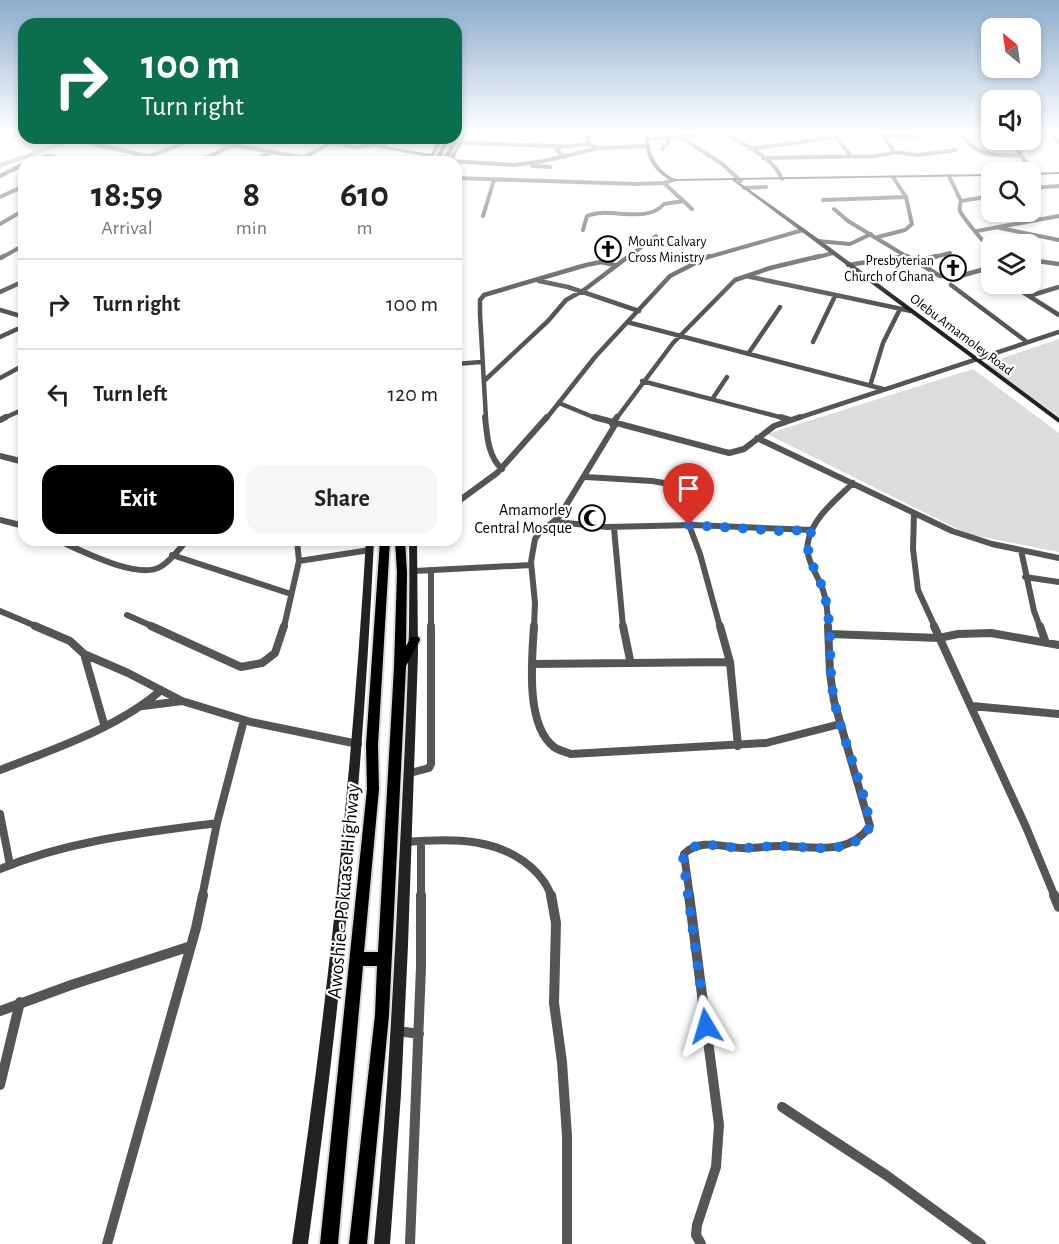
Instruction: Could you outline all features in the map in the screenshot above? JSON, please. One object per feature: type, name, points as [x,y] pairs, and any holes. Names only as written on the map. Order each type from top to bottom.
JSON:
[{"type":"main road","name":"Awoshie - Pokuase Highway","points":[[329,1244],[373,789],[372,745],[385,546]]},
{"type":"main road","points":[[358,1244],[382,1015],[400,667],[400,546]]},
{"type":"main road","points":[[400,667],[415,640]]},
{"type":"main road","points":[[356,959],[384,959]]},
{"type":"street","points":[[0,196],[14,190]]},
{"type":"street","points":[[483,216],[491,190]]},
{"type":"street","points":[[671,190],[693,209]]},
{"type":"street","name":"Olebu Amamoley Road","points":[[747,190],[1059,421]]},
{"type":"street","points":[[878,237],[905,230],[911,226],[912,218],[901,190]]},
{"type":"street","points":[[956,190],[961,201],[960,214],[977,231],[981,241]]},
{"type":"street","points":[[823,200],[906,197]]},
{"type":"street","points":[[961,201],[981,198]]},
{"type":"street","points":[[583,230],[587,216],[591,213],[652,212],[659,210],[664,204],[683,201]]},
{"type":"street","points":[[834,209],[848,221],[938,275],[949,277],[981,270]]},
{"type":"street","points":[[0,224],[18,214]]},
{"type":"street","points":[[977,231],[1059,216]]},
{"type":"street","points":[[994,228],[1059,240]]},
{"type":"street","points":[[462,499],[478,490],[502,469],[594,358],[670,276],[694,262],[722,252],[803,231]]},
{"type":"street","points":[[818,241],[850,244],[871,234]]},
{"type":"street","points":[[484,381],[548,321],[566,300],[656,236]]},
{"type":"street","points":[[0,258],[18,248]]},
{"type":"street","points":[[833,253],[735,280],[679,335],[642,381],[613,424],[586,477],[556,522],[543,529],[535,539],[531,565],[535,581],[536,607],[531,681],[543,735],[549,743],[564,754],[766,743],[840,724]]},
{"type":"street","points":[[915,261],[950,253]]},
{"type":"street","points":[[848,265],[907,256]]},
{"type":"street","points":[[1041,262],[1059,264]]},
{"type":"street","points":[[502,469],[495,462],[491,449],[481,362],[480,300],[484,295],[596,263],[615,265]]},
{"type":"street","points":[[743,276],[911,311]]},
{"type":"street","points":[[537,280],[639,310]]},
{"type":"street","points":[[0,292],[18,284]]},
{"type":"street","points":[[951,285],[1027,342]]},
{"type":"street","points":[[1029,296],[1059,286]]},
{"type":"street","points":[[1026,294],[1059,315]]},
{"type":"street","points":[[813,342],[835,296]]},
{"type":"street","points":[[748,354],[780,307]]},
{"type":"street","points":[[870,386],[883,343],[900,309]]},
{"type":"street","points":[[0,310],[18,315]]},
{"type":"street","points":[[627,322],[884,389]]},
{"type":"street","points":[[0,337],[18,329]]},
{"type":"street","points":[[559,403],[613,424],[731,454],[745,450],[765,430],[1059,332]]},
{"type":"street","points":[[462,364],[481,362]]},
{"type":"street","points":[[0,378],[18,368]]},
{"type":"street","points":[[713,398],[727,376]]},
{"type":"street","points":[[642,381],[792,420]]},
{"type":"street","points":[[0,420],[18,412]]},
{"type":"street","points":[[757,438],[914,514],[968,537],[1059,558]]},
{"type":"street","points":[[0,456],[18,460]]},
{"type":"street","points":[[586,477],[649,478],[693,488]]},
{"type":"street","points":[[701,1244],[696,1235],[697,1225],[716,1167],[719,1125],[684,854],[692,847],[703,844],[744,848],[840,847],[862,838],[870,826],[840,724],[830,673],[830,634],[823,590],[809,557],[807,543],[812,530],[831,504],[853,483]]},
{"type":"street","points":[[914,514],[912,549],[918,590],[1054,890],[1059,907]]},
{"type":"street","points":[[0,520],[18,524]]},
{"type":"street","points":[[556,522],[585,527],[614,528],[689,525],[776,531],[812,530]]},
{"type":"street","points":[[689,525],[700,554],[730,662],[738,746]]},
{"type":"street","points":[[614,528],[621,616],[630,660]]},
{"type":"street","points":[[72,546],[120,565],[149,571],[161,567],[181,546]]},
{"type":"street","points":[[127,615],[241,667],[262,663],[275,653],[299,561],[298,546]]},
{"type":"street","points":[[299,561],[366,546]]},
{"type":"street","points":[[300,1244],[319,1115],[358,744],[370,546]]},
{"type":"street","points":[[382,1244],[393,1135],[399,1031],[415,640],[413,546]]},
{"type":"street","points":[[1021,550],[1025,577],[1046,643]]},
{"type":"street","points":[[172,555],[291,594]]},
{"type":"street","points":[[414,571],[531,565]]},
{"type":"street","points":[[410,772],[429,768],[431,764],[431,570]]},
{"type":"street","points":[[1025,577],[1059,582]]},
{"type":"street","points":[[0,611],[70,641],[84,654],[182,701],[244,720],[358,744]]},
{"type":"street","points":[[830,634],[939,638],[991,633],[1059,645]]},
{"type":"street","points":[[84,654],[104,724]]},
{"type":"street","points":[[532,664],[592,664],[630,660],[730,662]]},
{"type":"street","points":[[0,770],[63,745],[143,706],[161,690]]},
{"type":"street","points":[[143,706],[182,701]]},
{"type":"street","points":[[972,706],[1059,714]]},
{"type":"street","points":[[107,1244],[191,946],[217,823],[244,720]]},
{"type":"street","points":[[0,814],[10,865]]},
{"type":"street","points":[[0,869],[39,854],[111,838],[217,823]]},
{"type":"street","points":[[406,842],[462,838],[505,850],[522,861],[546,884],[553,904],[556,938],[554,1001],[563,1069],[569,1211],[567,1244]]},
{"type":"street","points":[[410,1244],[419,1034],[421,841]]},
{"type":"street","points":[[405,888],[421,887]]},
{"type":"street","points":[[0,1011],[20,1002],[191,946]]},
{"type":"street","points":[[0,1085],[20,1002]]},
{"type":"street","points":[[399,1031],[419,1034]]},
{"type":"street","points":[[782,1107],[886,1175],[981,1244]]},
{"type":"shaded area","points":[[1059,339],[1059,417],[985,364]]},
{"type":"shaded area","points":[[973,369],[1059,433],[1059,552],[968,534],[767,434]]},
{"type":"place","name":"Mount Calvary Cross Ministry","points":[[608,249]]},
{"type":"place","name":"Presbyterian Church of Ghana","points":[[953,268]]},
{"type":"place","name":"Amamorley Central Mosque","points":[[592,518]]},
{"type":"route","points":[[689,525],[780,531],[812,530],[807,543],[809,557],[823,590],[828,615],[830,673],[834,701],[845,744],[867,809],[870,826],[862,838],[840,847],[744,848],[703,844],[687,850],[683,859],[706,1026]]}]
